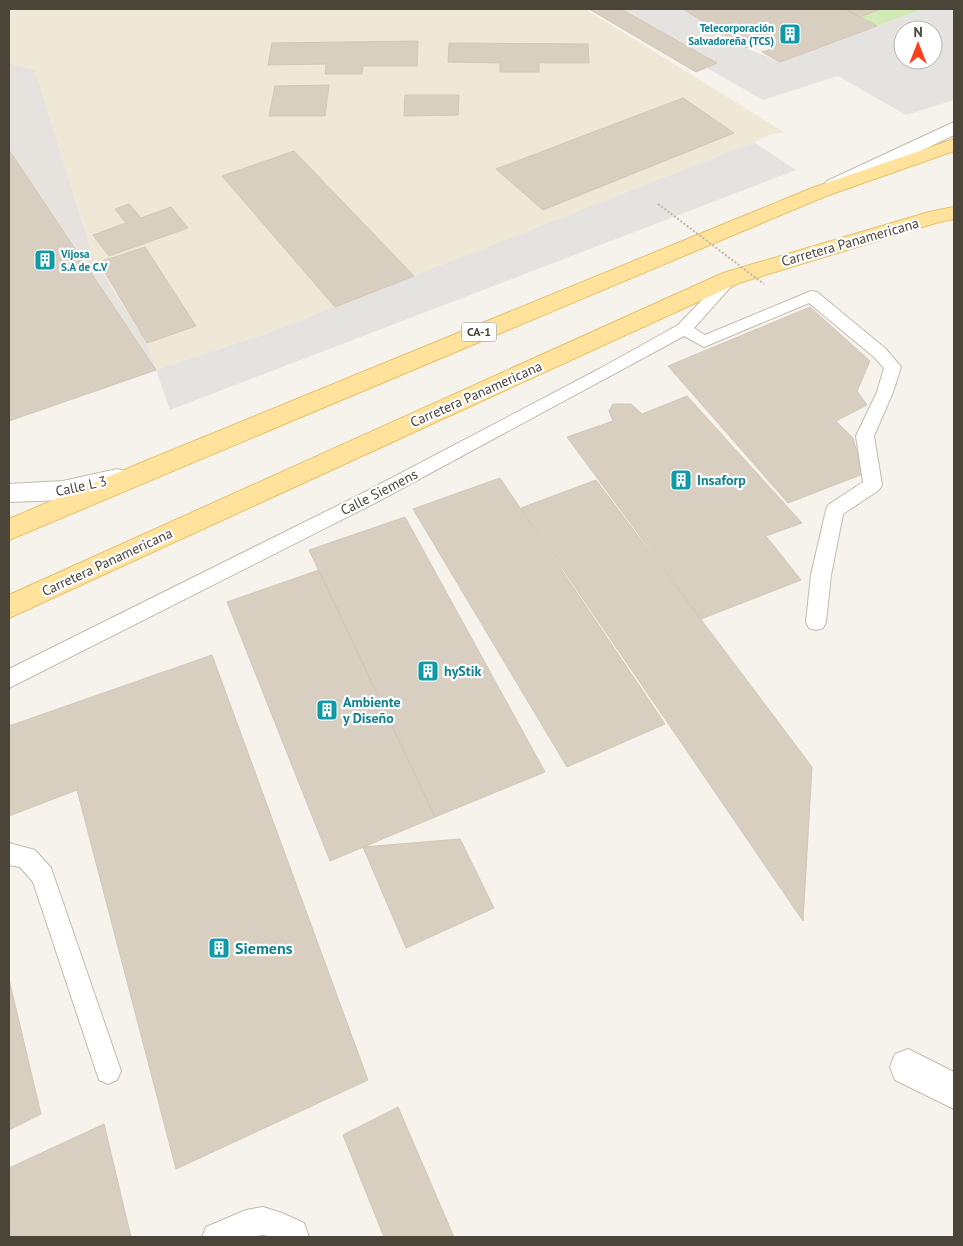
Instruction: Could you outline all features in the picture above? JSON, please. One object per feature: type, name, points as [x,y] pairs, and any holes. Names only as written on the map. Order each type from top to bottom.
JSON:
[{"type":"main road","name":"CA-1","points":[[9,530],[152,468],[820,192],[954,145]]},
{"type":"main road","name":"Carretera Panamericana","points":[[9,607],[731,278],[809,252],[936,216],[954,213]]},
{"type":"street","points":[[820,192],[954,128]]},
{"type":"street","name":"Calle L 3","points":[[9,493],[40,494],[79,489],[152,468]]},
{"type":"street","points":[[908,1067],[954,1091]]},
{"type":"lane","name":"Calle Siemens","points":[[9,679],[388,488],[596,378],[684,329],[731,278]]},
{"type":"lane","points":[[684,329],[704,342],[811,296]]},
{"type":"lane","points":[[811,296],[842,332]]},
{"type":"lane","points":[[811,296],[880,353],[893,367],[885,392],[865,436],[873,485],[835,510],[821,575],[816,622]]},
{"type":"lane","points":[[9,854],[27,858],[43,876],[108,1070]]},
{"type":"lane","points":[[216,1237],[247,1223],[264,1220],[280,1224],[294,1233],[295,1237]]},
{"type":"path","points":[[658,204],[764,284]]},
{"type":"shaded area","points":[[9,9],[585,9],[784,132],[771,134],[265,334],[156,370],[147,343],[94,260],[35,70],[9,63]]},
{"type":"shaded area","points":[[621,9],[683,9],[746,48],[780,62],[893,20],[893,70],[943,70],[943,20],[893,20],[923,9],[954,9],[954,100],[906,115],[838,76],[763,100],[707,68],[716,63]]},
{"type":"shaded area","name":"Vijosa S.A de C.V","points":[[9,63],[35,70],[94,260],[147,343],[156,370],[9,421]]},
{"type":"shaded area","points":[[754,142],[796,170],[170,410],[156,370],[265,334]]},
{"type":"green space","points":[[881,9],[923,9],[877,26],[860,17]]},
{"type":"building","points":[[589,9],[621,9],[717,63],[696,72]]},
{"type":"building","name":"Telecorporación Salvadoreña (TCS)","points":[[683,9],[845,9],[877,26],[780,62],[762,52],[774,48],[763,41],[746,48]]},
{"type":"building","points":[[845,9],[881,9],[860,17]]},
{"type":"building","points":[[418,41],[417,66],[363,66],[362,74],[325,74],[326,64],[268,65],[272,43]]},
{"type":"building","points":[[449,43],[588,44],[589,63],[539,63],[539,72],[500,72],[500,63],[448,62]]},
{"type":"building","points":[[329,85],[325,116],[269,116],[275,86]]},
{"type":"building","points":[[405,95],[459,95],[458,115],[404,116]]},
{"type":"building","points":[[683,98],[734,133],[543,210],[496,169]]},
{"type":"building","name":"Vijosa S.A de C.V","points":[[9,150],[156,370],[9,421]]},
{"type":"building","points":[[294,151],[414,276],[335,307],[222,176]]},
{"type":"building","points":[[129,204],[141,218],[171,207],[188,228],[109,256],[93,235],[126,223],[115,209]]},
{"type":"building","points":[[145,247],[196,326],[147,343],[99,262]]},
{"type":"building","points":[[810,307],[870,361],[857,391],[867,405],[836,421],[853,438],[863,474],[788,503],[668,366]]},
{"type":"building","name":"Insaforp","points":[[687,396],[802,523],[766,536],[801,580],[701,619],[567,437],[613,421],[609,411],[613,404],[631,404],[642,414]]},
{"type":"building","points":[[500,478],[665,724],[567,767],[413,509]]},
{"type":"building","points":[[596,480],[812,767],[803,921],[521,508]]},
{"type":"building","name":"hyStik","points":[[405,517],[545,772],[435,817],[309,550]]},
{"type":"building","name":"Ambiente y Diseño","points":[[319,570],[435,817],[330,861],[227,602]]},
{"type":"building","name":"Siemens","points":[[212,655],[368,1080],[176,1169],[77,790],[9,816],[9,726]]},
{"type":"building","points":[[460,839],[494,908],[406,948],[363,847]]},
{"type":"building","points":[[9,979],[41,1114],[9,1130]]},
{"type":"building","points":[[398,1107],[454,1237],[384,1237],[343,1135]]},
{"type":"building","points":[[104,1124],[131,1237],[10,1237],[9,1168]]},
{"type":"place","name":"Telecorporación Salvadoreña (TCS)","points":[[790,34]]},
{"type":"place","name":"Vijosa S.A de C.V","points":[[45,260]]},
{"type":"place","name":"Insaforp","points":[[681,480]]},
{"type":"place","name":"hyStik","points":[[428,671]]},
{"type":"place","name":"Ambiente y Diseño","points":[[327,710]]},
{"type":"place","name":"Siemens","points":[[219,948]]}]
